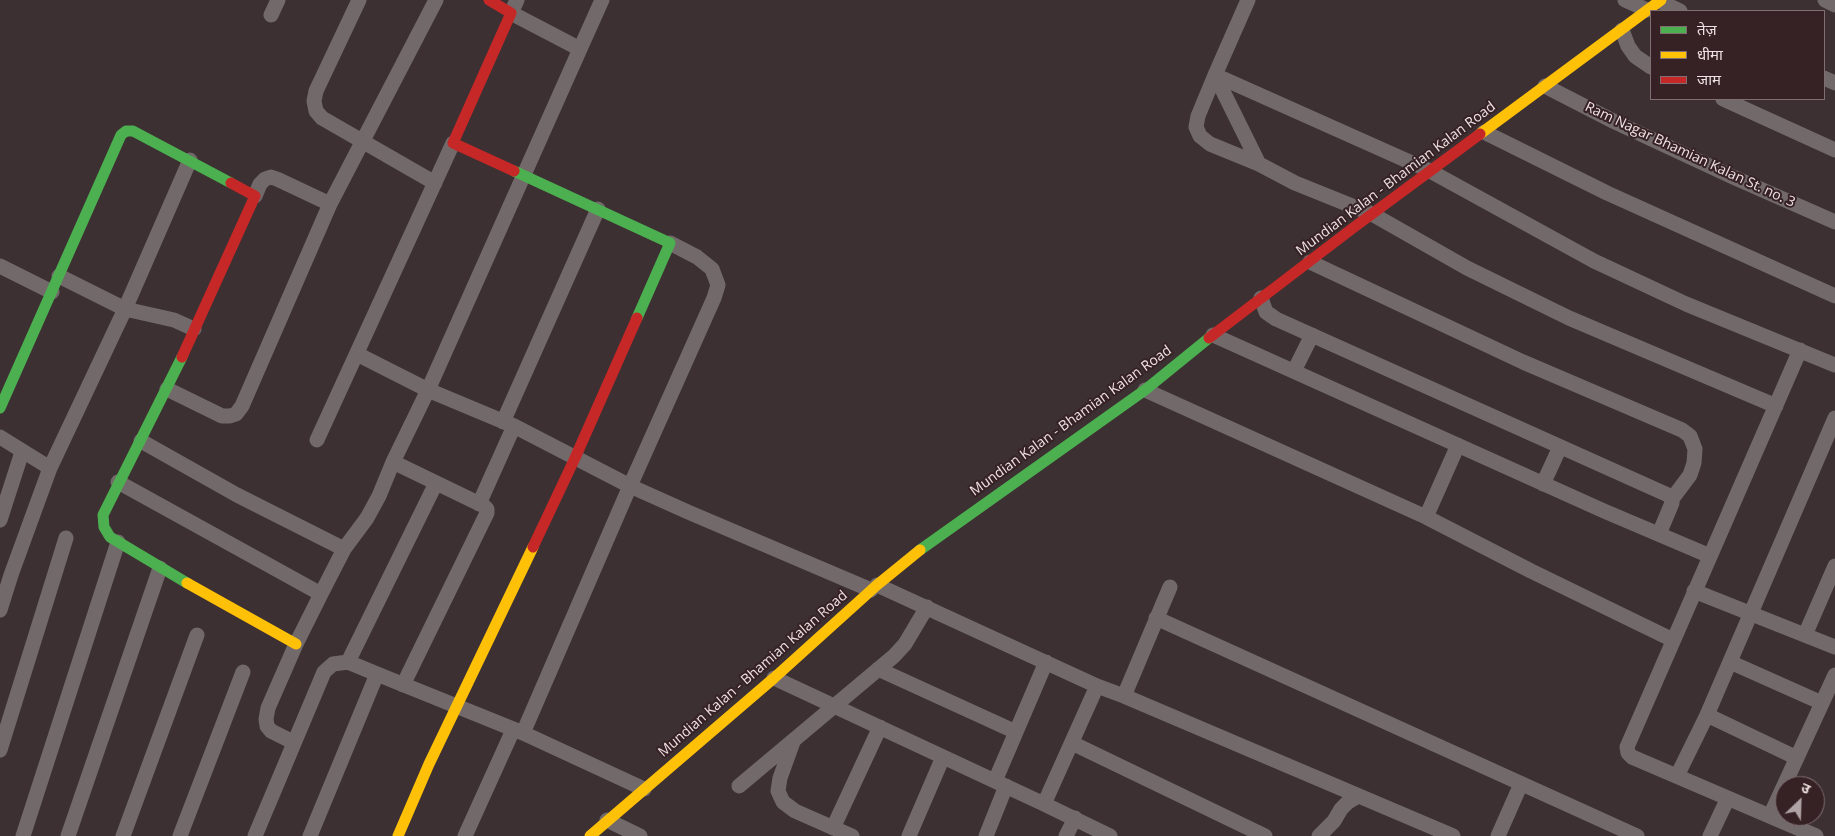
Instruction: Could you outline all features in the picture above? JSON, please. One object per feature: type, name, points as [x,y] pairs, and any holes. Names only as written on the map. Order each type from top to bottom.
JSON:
[{"type":"street","points":[[271,15],[278,0]]},
{"type":"street","points":[[359,0],[316,91],[314,101],[316,111],[322,118],[435,183]]},
{"type":"street","points":[[167,389],[222,416],[236,414],[246,397],[330,204],[436,0]]},
{"type":"street","points":[[488,0],[514,6],[580,49]]},
{"type":"street","points":[[293,742],[271,731],[267,726],[268,708],[320,594],[344,549],[367,518],[379,496],[602,0]]},
{"type":"street","points":[[1248,0],[1198,116],[1196,128],[1200,136],[1210,144],[1259,164],[1295,183],[1372,214],[1467,268],[1569,318],[1776,406]]},
{"type":"street","points":[[1625,0],[1656,4],[1677,10]]},
{"type":"street","points":[[1825,0],[1835,5]]},
{"type":"street","name":"Mundian Kalan - Bhamian Kalan Road","points":[[590,836],[774,678],[874,587],[912,556],[1145,390],[1213,335],[1372,214],[1656,4]]},
{"type":"street","points":[[317,440],[514,6]]},
{"type":"street","points":[[1622,30],[1628,46],[1635,56],[1650,65]]},
{"type":"street","points":[[1215,75],[1259,164]]},
{"type":"street","points":[[1215,75],[1430,171],[1594,261],[1686,304],[1835,365]]},
{"type":"street","name":"Ram Nagar Bhamian Kalan St. no. 3","points":[[1545,86],[1615,122],[1733,178],[1835,222]]},
{"type":"street","points":[[1725,100],[1835,150]]},
{"type":"street","points":[[0,408],[122,135],[126,131],[132,131],[190,160],[255,196]]},
{"type":"street","points":[[1484,132],[1608,194],[1835,296]]},
{"type":"street","points":[[453,143],[698,257],[712,269],[718,284],[714,298],[518,732],[465,836]]},
{"type":"street","points":[[0,610],[50,468],[125,309],[190,160]]},
{"type":"street","points":[[296,644],[160,568],[110,537],[104,527],[103,515],[118,482],[141,442],[167,389],[260,184],[265,179],[277,179],[330,204]]},
{"type":"street","points":[[479,504],[508,424],[598,209]]},
{"type":"street","points":[[398,836],[429,764],[575,458],[670,243]]},
{"type":"street","points":[[1310,262],[1523,362],[1682,430],[1690,436],[1695,449],[1694,463],[1690,475],[1672,499],[1672,504],[1659,534]]},
{"type":"street","points":[[0,266],[52,292]]},
{"type":"street","points":[[59,276],[125,309],[174,320],[194,329]]},
{"type":"street","points":[[1261,298],[1266,312],[1276,318],[1668,495],[1672,499]]},
{"type":"street","points":[[1294,371],[1312,334]]},
{"type":"street","points":[[1213,335],[1543,484],[1710,556]]},
{"type":"street","points":[[1800,350],[1627,747],[1628,753],[1632,757],[1816,836]]},
{"type":"street","points":[[357,354],[428,390],[508,424],[630,486],[688,512],[926,607],[1097,686],[1453,836]]},
{"type":"street","points":[[1145,390],[1426,517],[1531,571],[1673,640]]},
{"type":"street","points":[[1677,776],[1730,662],[1835,418]]},
{"type":"street","points":[[0,437],[50,468]]},
{"type":"street","points":[[141,442],[237,495],[344,549]]},
{"type":"street","points":[[1426,517],[1458,445]]},
{"type":"street","points":[[1543,484],[1560,447]]},
{"type":"street","points":[[0,520],[22,452]]},
{"type":"street","points":[[393,462],[479,504],[487,509],[488,513],[403,685]]},
{"type":"street","points":[[118,482],[320,594]]},
{"type":"street","points":[[348,662],[436,483]]},
{"type":"street","points":[[0,750],[66,538]]},
{"type":"street","points":[[23,836],[118,542]]},
{"type":"street","points":[[1805,635],[1835,566]]},
{"type":"street","points":[[68,836],[160,568]]},
{"type":"street","points":[[1124,696],[1170,587]]},
{"type":"street","points":[[1694,592],[1835,647]]},
{"type":"street","points":[[739,786],[905,644],[926,607]]},
{"type":"street","points":[[1156,618],[1637,836]]},
{"type":"street","points":[[123,836],[197,635]]},
{"type":"street","points":[[255,836],[324,672],[333,664],[348,662],[518,732],[644,789]]},
{"type":"street","points":[[986,836],[1016,732],[1046,662]]},
{"type":"street","points":[[1730,662],[1822,703]]},
{"type":"street","points":[[878,669],[1016,732]]},
{"type":"street","points":[[180,836],[243,672]]},
{"type":"street","points":[[310,836],[377,674]]},
{"type":"street","points":[[1770,816],[1835,675]]},
{"type":"street","points":[[774,678],[1110,836]]},
{"type":"street","points":[[1044,804],[1097,686]]},
{"type":"street","points":[[1706,715],[1796,758]]},
{"type":"street","points":[[833,828],[880,727]]},
{"type":"street","points":[[793,740],[780,778],[778,791],[783,802],[795,811],[852,836]]},
{"type":"street","points":[[1072,743],[1265,836]]},
{"type":"street","points":[[909,836],[943,756]]},
{"type":"street","points":[[1498,836],[1521,784]]},
{"type":"street","points":[[1319,836],[1326,831],[1348,802],[1358,796]]},
{"type":"street","points":[[1710,836],[1728,798]]},
{"type":"street","points":[[1066,836],[1075,818]]},
{"type":"street","points":[[607,820],[640,836]]},
{"type":"traffic: fast","points":[[0,408],[121,135],[126,131],[133,131],[231,183]]},
{"type":"traffic: fast","points":[[514,171],[670,243],[637,318]]},
{"type":"traffic: fast","points":[[920,550],[1145,390],[1209,338]]},
{"type":"traffic: fast","points":[[182,357],[103,515],[104,527],[110,537],[187,583]]},
{"type":"traffic: slow","points":[[1480,134],[1661,0]]},
{"type":"traffic: slow","points":[[398,836],[429,764],[533,547]]},
{"type":"traffic: slow","points":[[590,836],[774,678],[877,585],[920,550]]},
{"type":"traffic: slow","points":[[187,583],[296,644]]},
{"type":"traffic: jam","points":[[489,0],[511,13],[453,143],[514,171]]},
{"type":"traffic: jam","points":[[1209,338],[1480,134]]},
{"type":"traffic: jam","points":[[182,357],[255,196],[231,183]]},
{"type":"traffic: jam","points":[[533,547],[637,318]]}]
